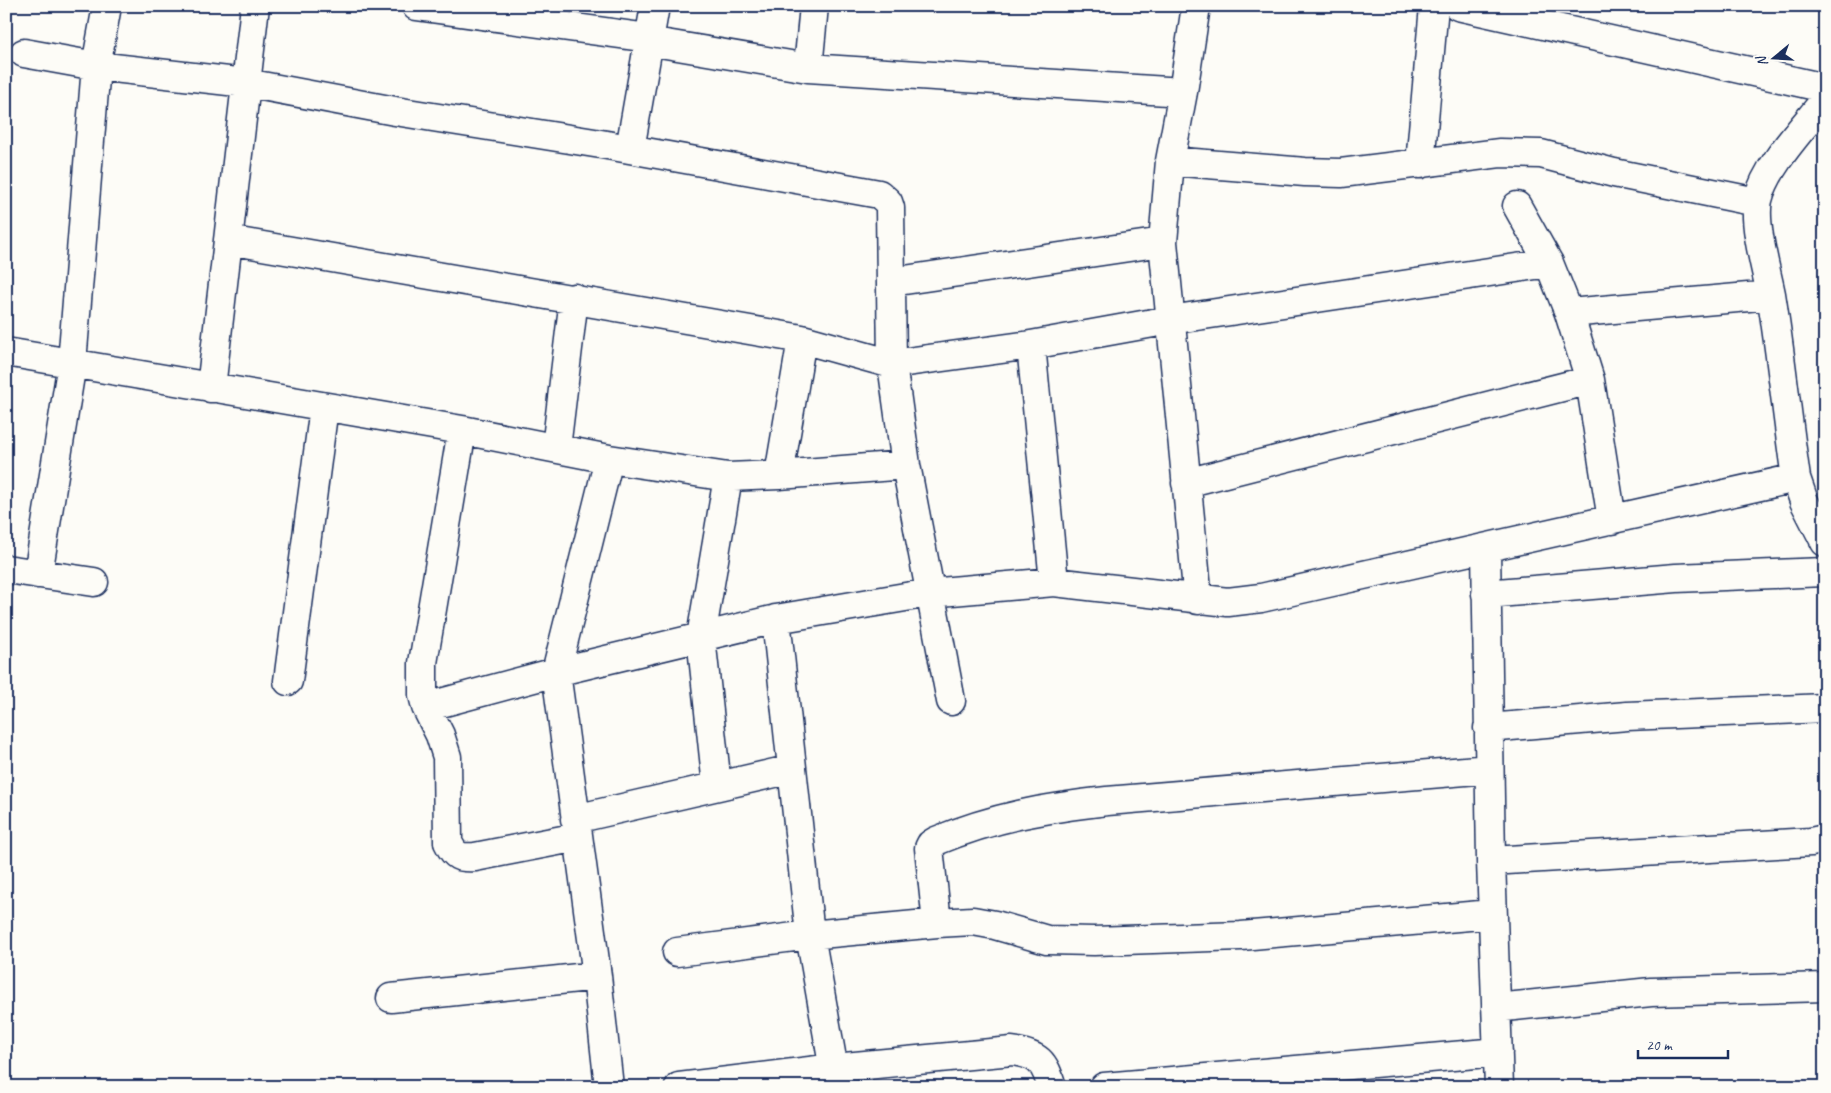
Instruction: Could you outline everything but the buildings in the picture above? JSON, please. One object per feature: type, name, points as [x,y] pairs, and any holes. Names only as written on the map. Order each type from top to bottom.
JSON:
[{"type":"street","points":[[38,574],[72,364],[96,66],[107,6]]},
{"type":"street","points":[[211,388],[255,6]]},
{"type":"street","points":[[416,6],[649,40],[808,68],[1183,92]]},
{"type":"street","points":[[630,149],[655,6]]},
{"type":"street","points":[[808,68],[814,6]]},
{"type":"street","points":[[1196,6],[1170,161],[1163,242],[1198,600]]},
{"type":"street","points":[[1420,164],[1434,6]]},
{"type":"street","points":[[1458,6],[1825,88]]},
{"type":"street","points":[[24,53],[96,66],[246,83],[396,111],[630,149],[878,194],[888,202],[890,208],[892,364],[906,465],[951,701]]},
{"type":"street","points":[[1825,100],[1775,163],[1764,182],[1757,202],[1758,222],[1771,295],[1796,478],[1804,501],[1825,542]]},
{"type":"street","points":[[1170,161],[1305,172],[1341,172],[1500,153],[1541,154],[1614,172],[1757,202]]},
{"type":"street","points":[[1518,206],[1549,263],[1569,312],[1590,380],[1612,520]]},
{"type":"street","points":[[228,240],[574,298],[802,339],[892,364],[1031,345],[1170,320],[1549,263]]},
{"type":"street","points":[[891,282],[1163,242]]},
{"type":"street","points":[[1569,312],[1771,295]]},
{"type":"street","points":[[556,448],[574,298]]},
{"type":"street","points":[[779,475],[802,339]]},
{"type":"street","points":[[1031,345],[1054,582]]},
{"type":"street","points":[[6,352],[462,430],[608,459],[728,477],[906,465]]},
{"type":"street","points":[[1186,483],[1590,380]]},
{"type":"street","points":[[288,681],[324,407]]},
{"type":"street","points":[[462,430],[423,663],[422,683],[426,707],[440,735],[447,757],[447,829],[448,842],[453,852],[461,858],[475,857],[717,786],[792,768]]},
{"type":"street","points":[[608,459],[556,672],[597,976],[609,1087]]},
{"type":"street","points":[[717,786],[701,637],[728,477]]},
{"type":"street","points":[[426,707],[556,672],[776,619],[929,593],[1054,582],[1198,600],[1228,602],[1261,598],[1796,478]]},
{"type":"street","points":[[1486,548],[1492,914],[1500,1087]]},
{"type":"street","points":[[6,569],[94,582]]},
{"type":"street","points":[[1486,594],[1676,578],[1825,572]]},
{"type":"street","points":[[776,619],[810,935],[836,1077]]},
{"type":"street","points":[[1488,728],[1627,716],[1825,708]]},
{"type":"street","points":[[937,923],[929,854],[931,844],[984,822],[1054,807],[1098,802],[1489,769]]},
{"type":"street","points":[[1491,861],[1802,843],[1825,839]]},
{"type":"street","points":[[677,952],[810,935],[937,923],[973,922],[996,925],[1047,940],[1085,941],[1241,936],[1492,914]]},
{"type":"street","points":[[391,998],[597,976]]},
{"type":"street","points":[[1496,1008],[1651,992],[1825,987]]},
{"type":"street","points":[[679,1087],[836,1077],[1012,1051],[1029,1054],[1040,1060],[1048,1072],[1052,1087]]},
{"type":"street","points":[[1104,1087],[1498,1052]]}]
